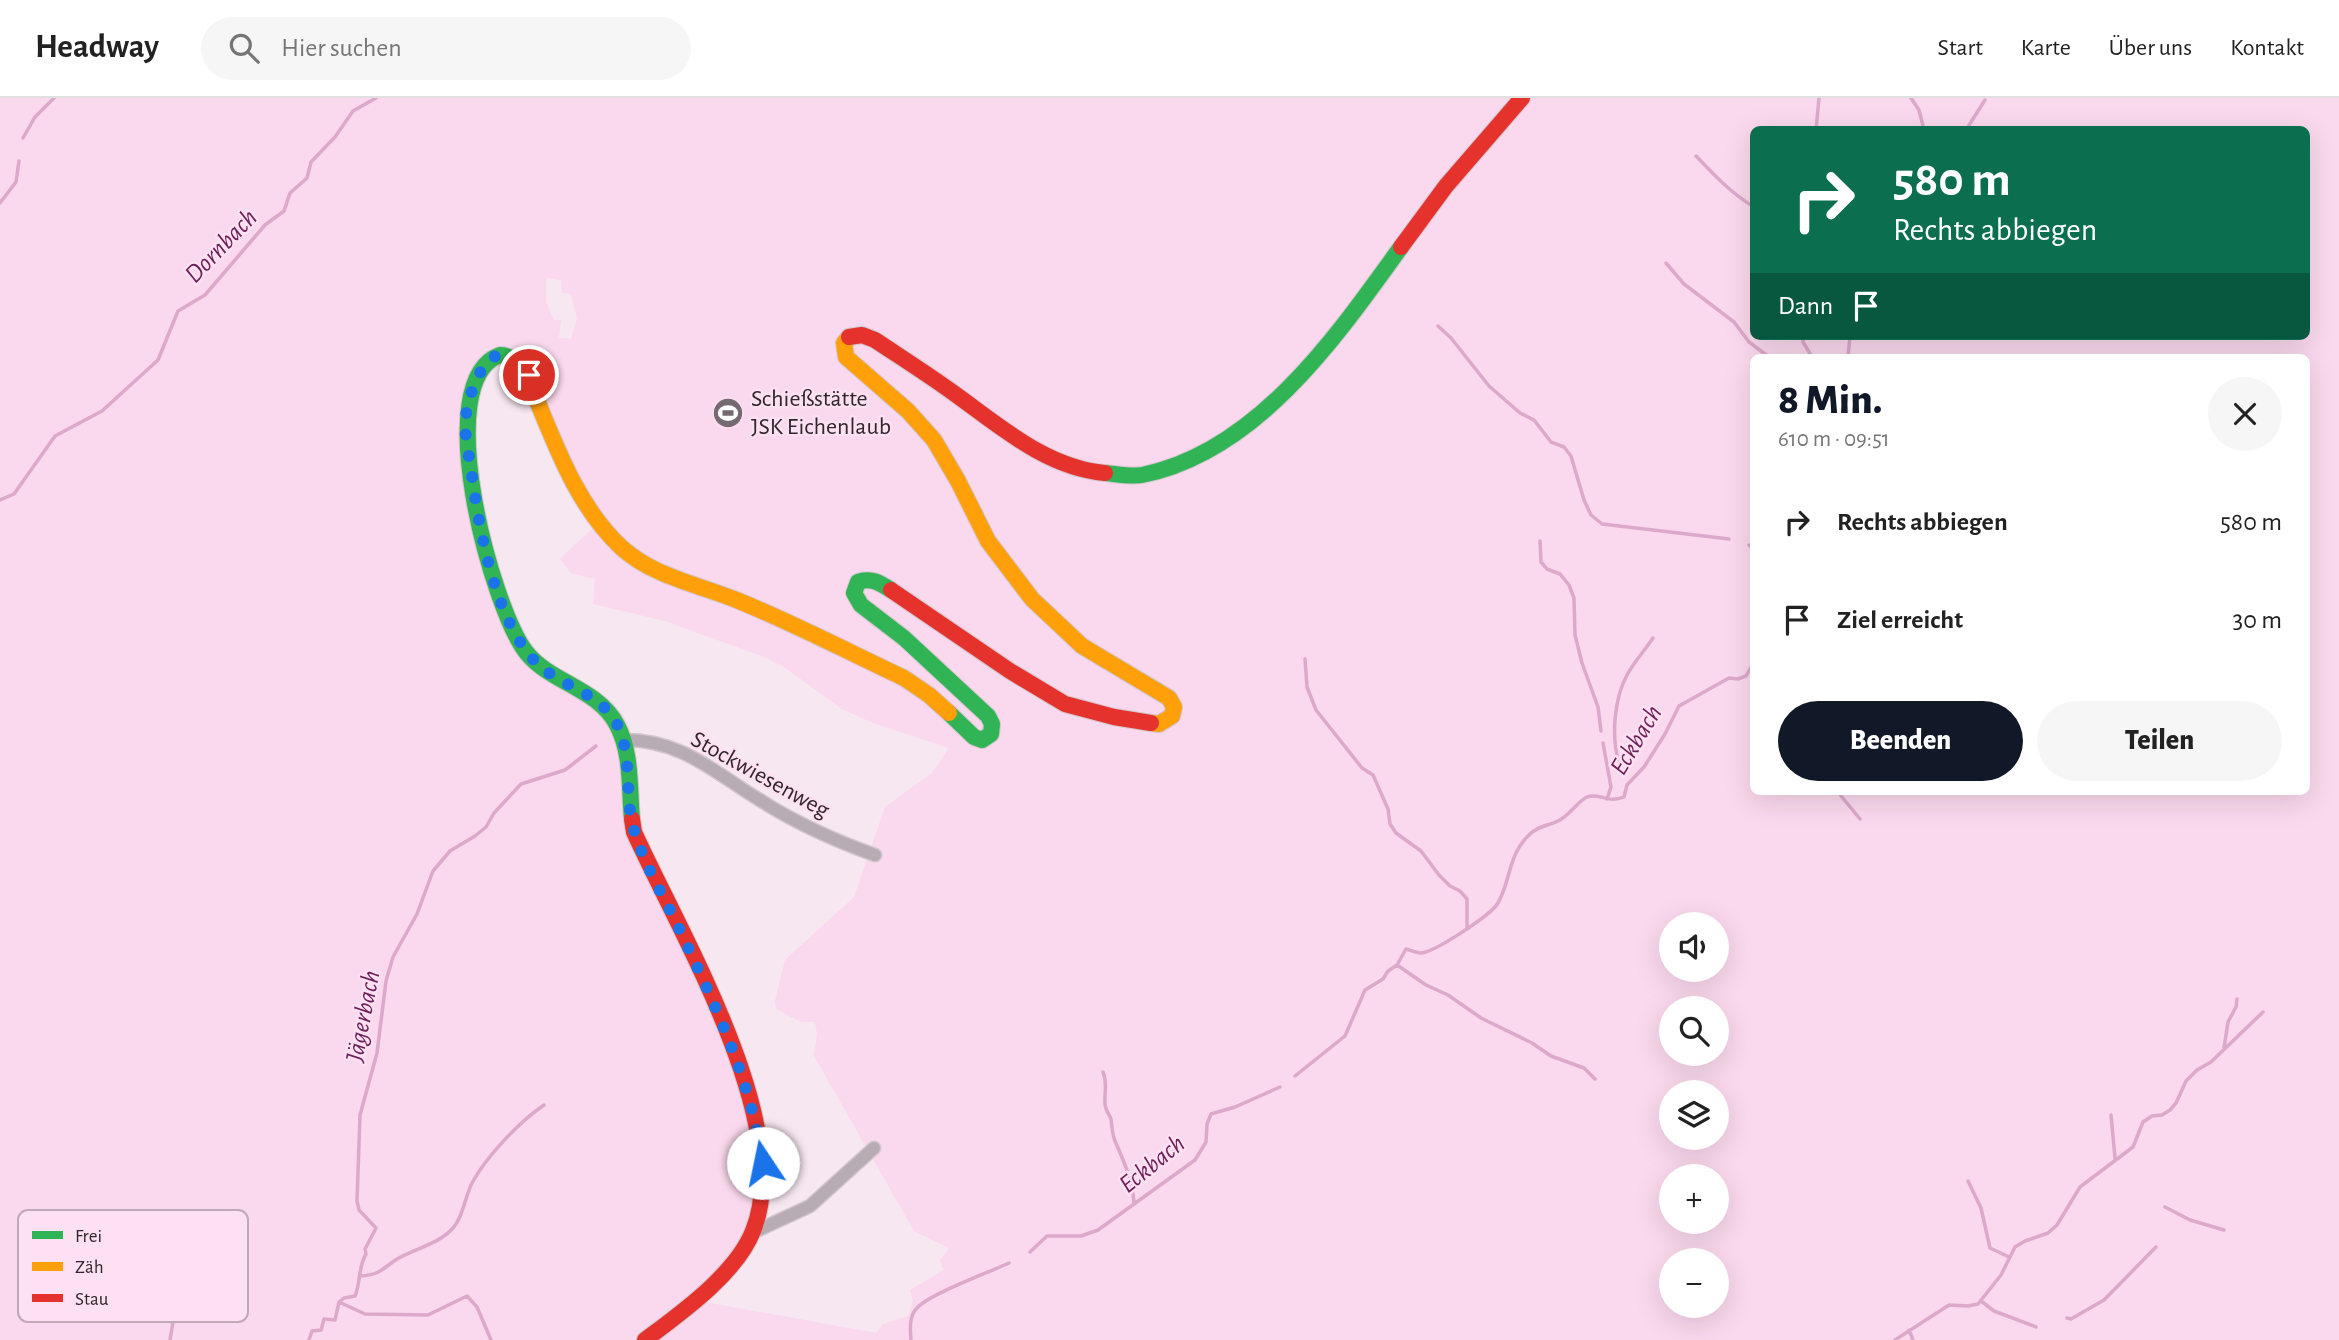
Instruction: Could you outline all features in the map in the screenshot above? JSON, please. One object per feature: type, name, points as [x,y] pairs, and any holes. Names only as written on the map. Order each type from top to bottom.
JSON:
[{"type":"main road","points":[[645,1340],[724,1272],[739,1255],[752,1233],[761,1207],[764,1186],[762,1154],[753,1115],[724,1024],[634,832],[627,758],[617,723],[606,709],[553,676],[526,651],[504,610],[477,516],[465,428],[473,386],[486,361],[505,354],[515,358],[524,368],[560,454],[596,518],[623,549],[649,567],[739,601],[904,678],[929,695],[965,731],[978,739],[985,739],[991,734],[992,724],[988,716],[904,638],[861,605],[854,593],[858,582],[866,579],[880,583],[1010,671],[1065,704],[1114,717],[1159,724],[1172,716],[1174,707],[1171,700],[1082,646],[1032,599],[988,541],[934,440],[908,411],[846,358],[843,349],[845,340],[858,334],[875,340],[1025,442],[1071,466],[1098,474],[1123,476],[1149,474],[1181,465],[1232,437],[1291,386],[1366,294],[1452,179],[1522,98]]},
{"type":"street","name":"Stockwiesenweg","points":[[623,740],[643,740],[688,755],[718,771],[783,814],[823,835],[875,855]]},
{"type":"street","points":[[752,1233],[810,1206],[874,1148]]},
{"type":"shaded area","points":[[0,98],[2339,98],[2339,1340],[0,1340]],"holes":[[[546,278],[561,280],[562,293],[571,294],[577,318],[571,339],[559,338],[561,320],[554,320],[546,302]],[[495,364],[510,368],[521,379],[556,468],[593,528],[560,559],[571,573],[595,579],[593,604],[665,621],[767,658],[784,667],[842,709],[873,723],[949,748],[932,773],[885,807],[854,897],[785,960],[775,1001],[776,1009],[801,1022],[815,1022],[817,1034],[814,1056],[914,1231],[949,1248],[940,1260],[944,1270],[910,1290],[913,1301],[908,1316],[883,1324],[876,1333],[694,1300],[740,1265],[762,1230],[771,1183],[766,1134],[643,832],[635,749],[627,722],[610,701],[557,669],[535,652],[523,634],[501,580],[484,515],[472,433],[477,396]]]},
{"type":"waterway","points":[[23,138],[35,117],[54,98]]},
{"type":"waterway","name":"Dornbach","points":[[0,500],[14,494],[55,436],[102,411],[158,360],[178,311],[205,295],[265,225],[284,211],[290,193],[307,178],[311,162],[335,137],[353,111],[376,98]]},
{"type":"waterway","name":"Eckbach","points":[[1816,126],[1819,98]]},
{"type":"waterway","points":[[1911,98],[1919,110],[1923,126]]},
{"type":"waterway","points":[[1969,126],[1985,100]]},
{"type":"waterway","points":[[1696,156],[1730,190],[1750,204]]},
{"type":"waterway","points":[[0,203],[16,182],[19,161]]},
{"type":"waterway","points":[[1666,263],[1684,284],[1734,322],[1749,342],[1765,354]]},
{"type":"waterway","points":[[1438,326],[1451,338],[1489,386],[1520,413],[1534,420],[1551,442],[1564,447],[1571,456],[1591,515],[1602,524],[1729,539]]},
{"type":"waterway","name":"Eckbach","points":[[1803,340],[1810,354]]},
{"type":"waterway","points":[[1848,354],[1850,340]]},
{"type":"waterway","points":[[1540,541],[1541,562],[1547,569],[1560,574],[1569,585],[1574,598],[1575,635],[1598,707],[1601,731]]},
{"type":"waterway","points":[[1619,763],[1615,730],[1619,695],[1630,670],[1653,638]]},
{"type":"waterway","points":[[1305,659],[1307,687],[1316,710],[1362,768],[1373,775],[1388,809],[1390,824],[1396,833],[1421,851],[1439,875],[1467,899],[1467,927]]},
{"type":"waterway","name":"Eckbach","points":[[1295,1076],[1345,1036],[1365,990],[1383,979],[1388,971],[1397,965],[1406,949],[1419,953],[1428,951],[1462,932],[1493,909],[1502,894],[1517,851],[1532,832],[1562,819],[1587,797],[1624,797],[1627,785],[1644,767],[1679,706],[1729,678],[1746,676],[1750,669]]},
{"type":"waterway","points":[[1603,743],[1611,787],[1607,799]]},
{"type":"waterway","name":"Jägerbach","points":[[339,1302],[355,1296],[365,1249],[376,1228],[359,1210],[357,1201],[360,1115],[377,1053],[386,981],[393,957],[417,914],[433,871],[450,851],[486,827],[494,813],[521,784],[565,770],[596,746]]},
{"type":"waterway","points":[[1840,795],[1860,819]]},
{"type":"waterway","points":[[1397,965],[1481,1018],[1532,1043],[1551,1056],[1584,1068],[1595,1079]]},
{"type":"waterway","points":[[2224,1048],[2228,1022],[2237,999]]},
{"type":"waterway","points":[[1895,1340],[1949,1305],[1978,1304],[2001,1275],[2015,1247],[2048,1233],[2057,1225],[2080,1187],[2133,1147],[2143,1122],[2170,1110],[2186,1081],[2197,1070],[2211,1062],[2263,1012]]},
{"type":"waterway","points":[[1103,1072],[1106,1084],[1105,1106],[1130,1179],[1134,1203]]},
{"type":"waterway","name":"Eckbach","points":[[1030,1252],[1047,1236],[1081,1236],[1098,1230],[1195,1160],[1206,1142],[1207,1124],[1211,1114],[1235,1107],[1280,1087]]},
{"type":"waterway","points":[[360,1276],[377,1273],[397,1259],[434,1242],[453,1228],[472,1183],[494,1151],[544,1105]]},
{"type":"waterway","points":[[2111,1115],[2115,1158]]},
{"type":"waterway","points":[[1968,1181],[1981,1208],[1990,1248],[2009,1257]]},
{"type":"waterway","points":[[2165,1207],[2190,1220],[2224,1230]]},
{"type":"waterway","points":[[2067,1318],[2071,1319],[2104,1300],[2156,1247]]},
{"type":"waterway","name":"Eckbach","points":[[911,1340],[913,1315],[924,1302],[1009,1263]]},
{"type":"waterway","points":[[339,1302],[365,1314],[428,1315],[467,1296],[477,1307],[491,1340]]},
{"type":"waterway","points":[[1981,1301],[1994,1311],[2036,1327]]},
{"type":"waterway","name":"Jägerbach","points":[[309,1340],[312,1331],[321,1330],[324,1319],[335,1320],[339,1302]]},
{"type":"waterway","points":[[170,1340],[173,1322]]},
{"type":"waterway","points":[[1909,1330],[1913,1340]]},
{"type":"traffic: fast","points":[[1105,473],[1142,475],[1184,462],[1222,442],[1258,416],[1291,386],[1321,352],[1401,247]]},
{"type":"traffic: fast","points":[[529,381],[518,363],[500,355],[479,373],[469,406],[468,448],[484,545],[512,628],[526,652],[536,663],[598,702],[617,725],[628,759],[632,819]]},
{"type":"traffic: fast","points":[[891,590],[867,580],[858,582],[854,593],[861,605],[904,638],[988,716],[992,724],[991,734],[982,740],[974,737],[949,713]]},
{"type":"traffic: slow","points":[[849,337],[844,343],[846,357],[908,411],[934,440],[988,541],[1032,599],[1082,646],[1169,698],[1174,707],[1172,716],[1159,724],[1151,723]]},
{"type":"traffic: slow","points":[[529,381],[578,491],[605,531],[622,548],[663,573],[760,610],[904,678],[949,713]]},
{"type":"traffic: jam","points":[[1401,247],[1446,186],[1522,98]]},
{"type":"traffic: jam","points":[[849,337],[862,335],[875,340],[1044,455],[1084,470],[1105,473]]},
{"type":"traffic: jam","points":[[891,590],[1010,671],[1065,704],[1114,717],[1151,723]]},
{"type":"traffic: jam","points":[[632,819],[634,832],[702,973],[746,1084],[759,1138],[762,1187],[753,1231],[734,1262],[706,1292],[645,1340]]},
{"type":"place","name":"Schießstätte JSK Eichenlaub","points":[[728,413]]},
{"type":"route","points":[[529,375],[515,358],[505,354],[491,358],[482,366],[468,403],[465,428],[473,490],[495,584],[508,621],[526,651],[553,676],[602,705],[617,723],[627,758],[634,832],[724,1024],[748,1098],[763,1163]]}]
